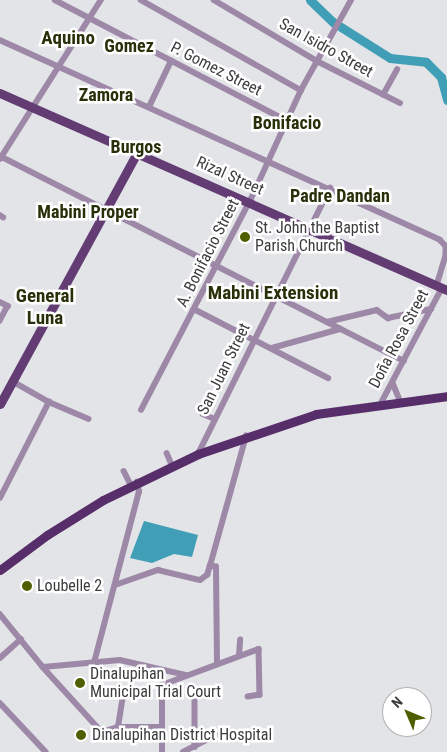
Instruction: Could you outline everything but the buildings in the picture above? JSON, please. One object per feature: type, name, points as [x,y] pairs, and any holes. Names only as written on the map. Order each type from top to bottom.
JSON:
[{"type":"highway","points":[[0,570],[54,530],[134,484],[198,454],[246,436],[316,414],[400,400],[447,396]]},
{"type":"main road","name":"Rizal Street","points":[[0,92],[138,151],[442,288]]},
{"type":"main road","points":[[0,404],[138,151]]},
{"type":"street","name":"P. Gomez Street","points":[[55,0],[286,120]]},
{"type":"street","points":[[101,0],[34,108],[0,158],[404,361]]},
{"type":"street","points":[[141,0],[301,90]]},
{"type":"street","name":"San Isidro Street","points":[[214,0],[316,61],[400,103]]},
{"type":"street","name":"A. Bonifacio Street","points":[[141,410],[250,201],[301,90],[351,0]]},
{"type":"street","name":"Doña Rosa Street","points":[[0,40],[58,68],[330,188],[440,240],[446,246],[442,288],[381,403]]},
{"type":"street","points":[[149,107],[170,61]]},
{"type":"street","points":[[383,95],[397,70]]},
{"type":"street","name":"San Juan Street","points":[[198,454],[275,295],[330,188]]},
{"type":"street","points":[[0,302],[8,306],[0,321]]},
{"type":"street","points":[[194,309],[328,378]]},
{"type":"street","points":[[327,322],[377,310],[388,318],[431,309]]},
{"type":"street","points":[[272,348],[340,329]]},
{"type":"street","points":[[12,381],[49,402],[89,419]]},
{"type":"street","points":[[393,383],[400,400]]},
{"type":"street","points":[[0,498],[49,402]]},
{"type":"street","points":[[204,414],[215,419]]},
{"type":"street","points":[[115,585],[158,570],[200,580],[207,575],[246,436]]},
{"type":"street","points":[[166,453],[172,465]]},
{"type":"street","points":[[94,663],[140,492],[124,471]]},
{"type":"street","points":[[210,566],[216,567],[217,664]]},
{"type":"street","points":[[0,614],[43,667],[102,732],[118,727],[161,727]]},
{"type":"street","points":[[0,658],[21,639]]},
{"type":"street","points":[[239,656],[240,640]]},
{"type":"street","points":[[162,752],[162,685],[259,649],[260,695],[248,697]]},
{"type":"street","points":[[43,667],[120,660],[187,676]]},
{"type":"street","points":[[118,727],[122,694]]},
{"type":"street","points":[[195,701],[195,747]]},
{"type":"street","points":[[0,703],[46,752]]},
{"type":"street","points":[[183,752],[216,735]]},
{"type":"water","points":[[144,521],[198,535],[192,557],[174,554],[152,563],[130,558]]},
{"type":"waterway","points":[[310,0],[333,22],[390,58],[426,62],[441,77],[447,100]]},
{"type":"place","name":"St. John the Baptist Parish Church","points":[[245,237]]},
{"type":"place","name":"Loubelle 2","points":[[27,586]]},
{"type":"place","name":"Dinalupihan Municipal Trial Court","points":[[80,683]]},
{"type":"place","name":"Dinalupihan District Hospital","points":[[81,735]]},
{"type":"district","name":"Aquino","points":[[68,38]]},
{"type":"district","name":"Gomez","points":[[129,46]]},
{"type":"district","name":"Zamora","points":[[106,95]]},
{"type":"district","name":"Bonifacio","points":[[287,123]]},
{"type":"district","name":"Burgos","points":[[136,147]]},
{"type":"district","name":"Padre Dandan","points":[[340,196]]},
{"type":"district","name":"Mabini Proper","points":[[88,212]]},
{"type":"district","name":"Mabini Extension","points":[[273,293]]},
{"type":"district","name":"General Luna","points":[[45,307]]}]
